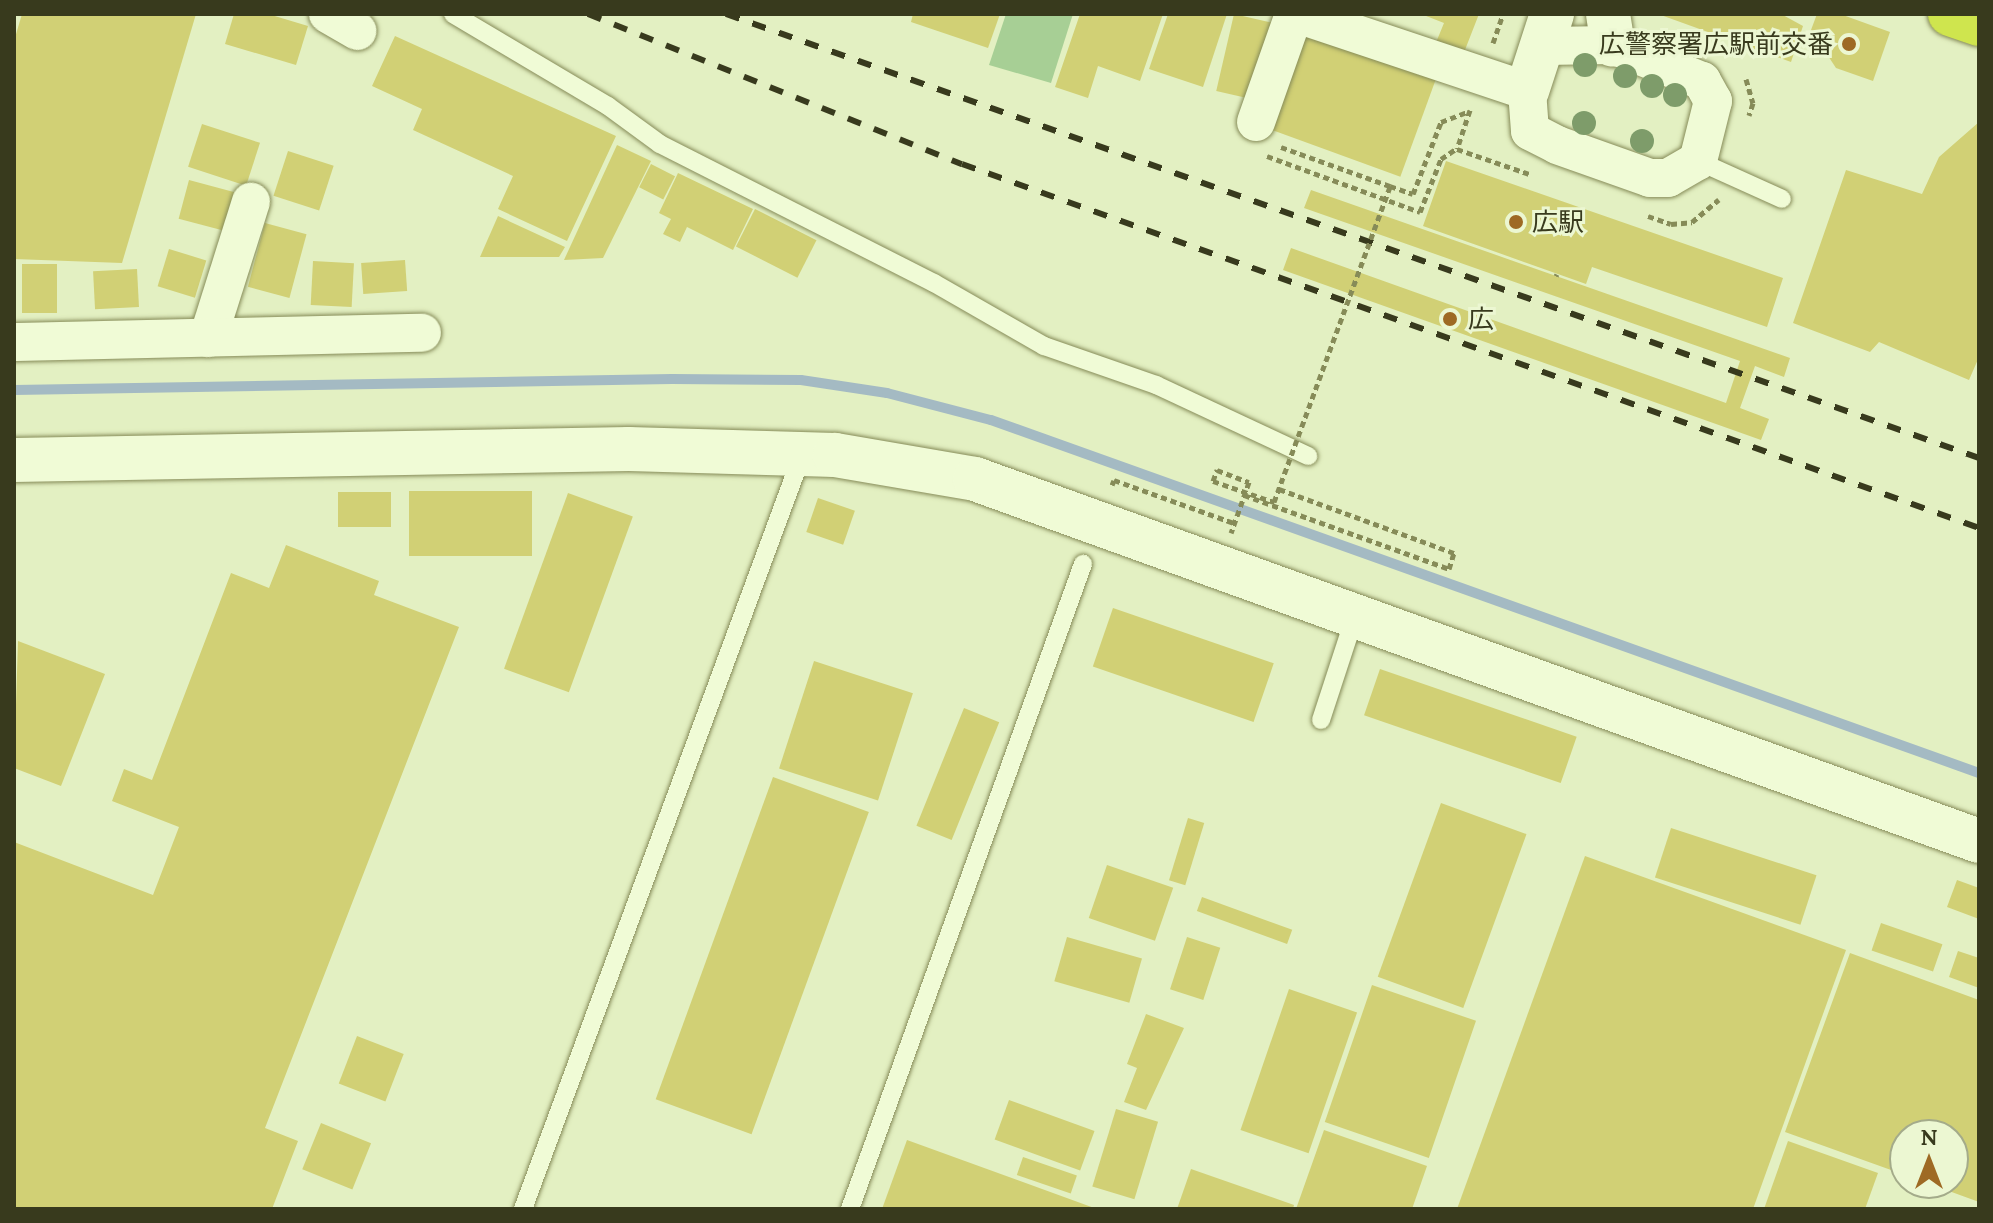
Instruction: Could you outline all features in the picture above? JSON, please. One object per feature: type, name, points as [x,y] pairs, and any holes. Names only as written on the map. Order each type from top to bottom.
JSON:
[{"type":"highway","points":[[1950,14],[1979,24]]},
{"type":"street","points":[[1260,139],[1295,14],[1527,91]]},
{"type":"street","points":[[1547,30],[1610,30],[1702,81],[1713,101],[1698,161],[1668,178],[1650,178],[1541,139],[1530,131],[1527,91],[1547,30]]},
{"type":"street","points":[[208,338],[251,202]]},
{"type":"street","points":[[14,342],[422,333]]},
{"type":"street","points":[[14,460],[629,449],[803,453],[975,479],[1979,841]]},
{"type":"lane","points":[[453,14],[608,106],[660,144],[934,283],[1044,346],[1156,385],[1308,456]]},
{"type":"lane","points":[[1698,161],[1782,199]]},
{"type":"lane","points":[[523,1209],[803,453]]},
{"type":"lane","points":[[850,1209],[1083,564]]},
{"type":"lane","points":[[1321,720],[1355,616]]},
{"type":"path","points":[[1260,139],[1413,194],[1441,122],[1469,111]]},
{"type":"path","points":[[1260,139],[1375,195],[1420,212],[1441,159],[1457,149]]},
{"type":"path","points":[[1112,485],[1114,480],[1235,521],[1244,497],[1249,482],[1217,470],[1213,481],[1274,502],[1390,186]]},
{"type":"path","points":[[1244,497],[1449,569],[1454,553],[1279,489]]},
{"type":"green space","points":[[1006,14],[1073,14],[1051,83],[989,65]]},
{"type":"building","points":[[22,14],[196,14],[122,263],[14,259],[14,41]]},
{"type":"building","points":[[234,14],[268,14],[308,26],[296,65],[225,44]]},
{"type":"building","points":[[913,14],[1000,14],[988,48],[911,22]]},
{"type":"building","points":[[1080,14],[1163,14],[1140,81],[1098,66],[1088,98],[1055,87]]},
{"type":"building","points":[[1168,14],[1227,14],[1203,87],[1149,69]]},
{"type":"building","points":[[1234,14],[1278,24],[1260,101],[1216,91]]},
{"type":"building","points":[[1421,14],[1479,14],[1463,55],[1435,45],[1444,23]]},
{"type":"building","points":[[1658,14],[1781,14],[1803,26],[1791,62]]},
{"type":"building","points":[[1817,14],[1840,14],[1890,32],[1873,81],[1836,68],[1811,30]]},
{"type":"building","points":[[1304,32],[1436,80],[1400,177],[1269,129]]},
{"type":"building","points":[[395,36],[616,136],[567,241],[498,209],[513,176],[413,130],[422,109],[372,86]]},
{"type":"building","points":[[1979,122],[1979,357],[1969,380],[1879,342],[1870,352],[1793,323],[1846,170],[1922,194],[1939,157]]},
{"type":"building","points":[[202,124],[260,143],[246,186],[188,167]]},
{"type":"building","points":[[617,145],[651,161],[603,258],[564,260]]},
{"type":"building","points":[[288,151],[334,166],[319,211],[273,196]]},
{"type":"building","points":[[1446,161],[1783,278],[1767,327],[1592,267],[1586,284],[1423,226]]},
{"type":"building","points":[[651,164],[675,176],[663,199],[639,187]]},
{"type":"building","points":[[678,173],[753,209],[733,250],[687,227],[680,242],[663,234],[671,219],[659,213]]},
{"type":"building","points":[[189,180],[242,194],[232,233],[179,219]]},
{"type":"building","points":[[1311,190],[1790,358],[1784,377],[1755,366],[1740,408],[1769,419],[1761,440],[1283,270],[1291,248],[1726,403],[1740,361],[1304,208]]},
{"type":"building","points":[[755,209],[816,240],[797,278],[736,246]]},
{"type":"building","points":[[498,216],[565,247],[559,257],[480,257]]},
{"type":"building","points":[[265,223],[307,234],[289,298],[248,287]]},
{"type":"building","points":[[169,249],[206,260],[195,298],[158,286]]},
{"type":"building","points":[[405,260],[407,291],[363,294],[361,263]]},
{"type":"building","points":[[313,261],[354,263],[352,307],[311,305]]},
{"type":"building","points":[[22,264],[57,264],[57,313],[22,313]]},
{"type":"building","points":[[137,269],[139,307],[95,309],[93,271]]},
{"type":"building","points":[[409,491],[532,491],[532,556],[409,556]]},
{"type":"building","points":[[338,492],[391,492],[391,527],[338,527]]},
{"type":"building","points":[[568,493],[633,517],[569,692],[504,669]]},
{"type":"building","points":[[818,498],[855,511],[843,545],[806,532]]},
{"type":"building","points":[[286,545],[379,581],[374,595],[459,627],[265,1128],[298,1141],[272,1209],[14,1209],[14,842],[153,895],[179,827],[112,801],[124,769],[152,780],[231,573],[269,588]]},
{"type":"building","points":[[1113,608],[1274,663],[1254,722],[1093,667]]},
{"type":"building","points":[[18,641],[105,674],[61,786],[14,768]]},
{"type":"building","points":[[814,661],[913,693],[878,801],[779,768]]},
{"type":"building","points":[[1380,669],[1577,737],[1561,783],[1364,715]]},
{"type":"building","points":[[964,708],[999,722],[952,840],[916,826]]},
{"type":"building","points":[[773,777],[869,812],[752,1134],[656,1099]]},
{"type":"building","points":[[1441,803],[1527,834],[1463,1008],[1378,977]]},
{"type":"building","points":[[1188,818],[1204,823],[1185,885],[1169,880]]},
{"type":"building","points":[[1671,828],[1817,875],[1800,925],[1655,877]]},
{"type":"building","points":[[1585,856],[1846,950],[1753,1209],[1457,1209]]},
{"type":"building","points":[[1107,865],[1173,888],[1155,941],[1089,918]]},
{"type":"building","points":[[1957,880],[1979,888],[1979,919],[1947,907]]},
{"type":"building","points":[[1202,897],[1292,930],[1287,944],[1197,911]]},
{"type":"building","points":[[1881,923],[1942,944],[1933,972],[1872,950]]},
{"type":"building","points":[[1067,937],[1142,958],[1129,1003],[1054,981]]},
{"type":"building","points":[[1187,937],[1220,948],[1203,1000],[1170,989]]},
{"type":"building","points":[[1958,951],[1979,958],[1979,988],[1949,977]]},
{"type":"building","points":[[1850,953],[1979,1000],[1979,1202],[1969,1198],[1969,1119],[1889,1119],[1889,1169],[1785,1132]]},
{"type":"building","points":[[1372,985],[1476,1021],[1429,1158],[1325,1122]]},
{"type":"building","points":[[1289,989],[1357,1012],[1309,1153],[1240,1130]]},
{"type":"building","points":[[1146,1014],[1184,1028],[1146,1110],[1124,1102],[1137,1068],[1127,1064]]},
{"type":"building","points":[[357,1036],[404,1054],[385,1102],[339,1084]]},
{"type":"building","points":[[1009,1100],[1095,1131],[1080,1171],[995,1139]]},
{"type":"building","points":[[1116,1109],[1158,1122],[1134,1199],[1092,1186]]},
{"type":"building","points":[[321,1123],[371,1143],[352,1190],[302,1169]]},
{"type":"building","points":[[1324,1130],[1427,1166],[1412,1209],[1296,1209]]},
{"type":"building","points":[[907,1140],[1097,1209],[882,1209]]},
{"type":"building","points":[[1788,1141],[1878,1173],[1865,1209],[1764,1209]]},
{"type":"building","points":[[1023,1157],[1077,1176],[1071,1194],[1017,1175]]},
{"type":"building","points":[[1191,1169],[1294,1205],[1293,1209],[1177,1209]]},
{"type":"waterway","points":[[14,390],[672,379],[801,380],[887,393],[991,420],[1979,773]]},
{"type":"railway","points":[[588,14],[962,164],[1979,528]]},
{"type":"railway","points":[[726,14],[1979,458]]},
{"type":"place","name":"広警察署広駅前交番","points":[[1849,44]]},
{"type":"place","name":"広駅","points":[[1516,222]]},
{"type":"place","name":"広","points":[[1450,319]]}]
